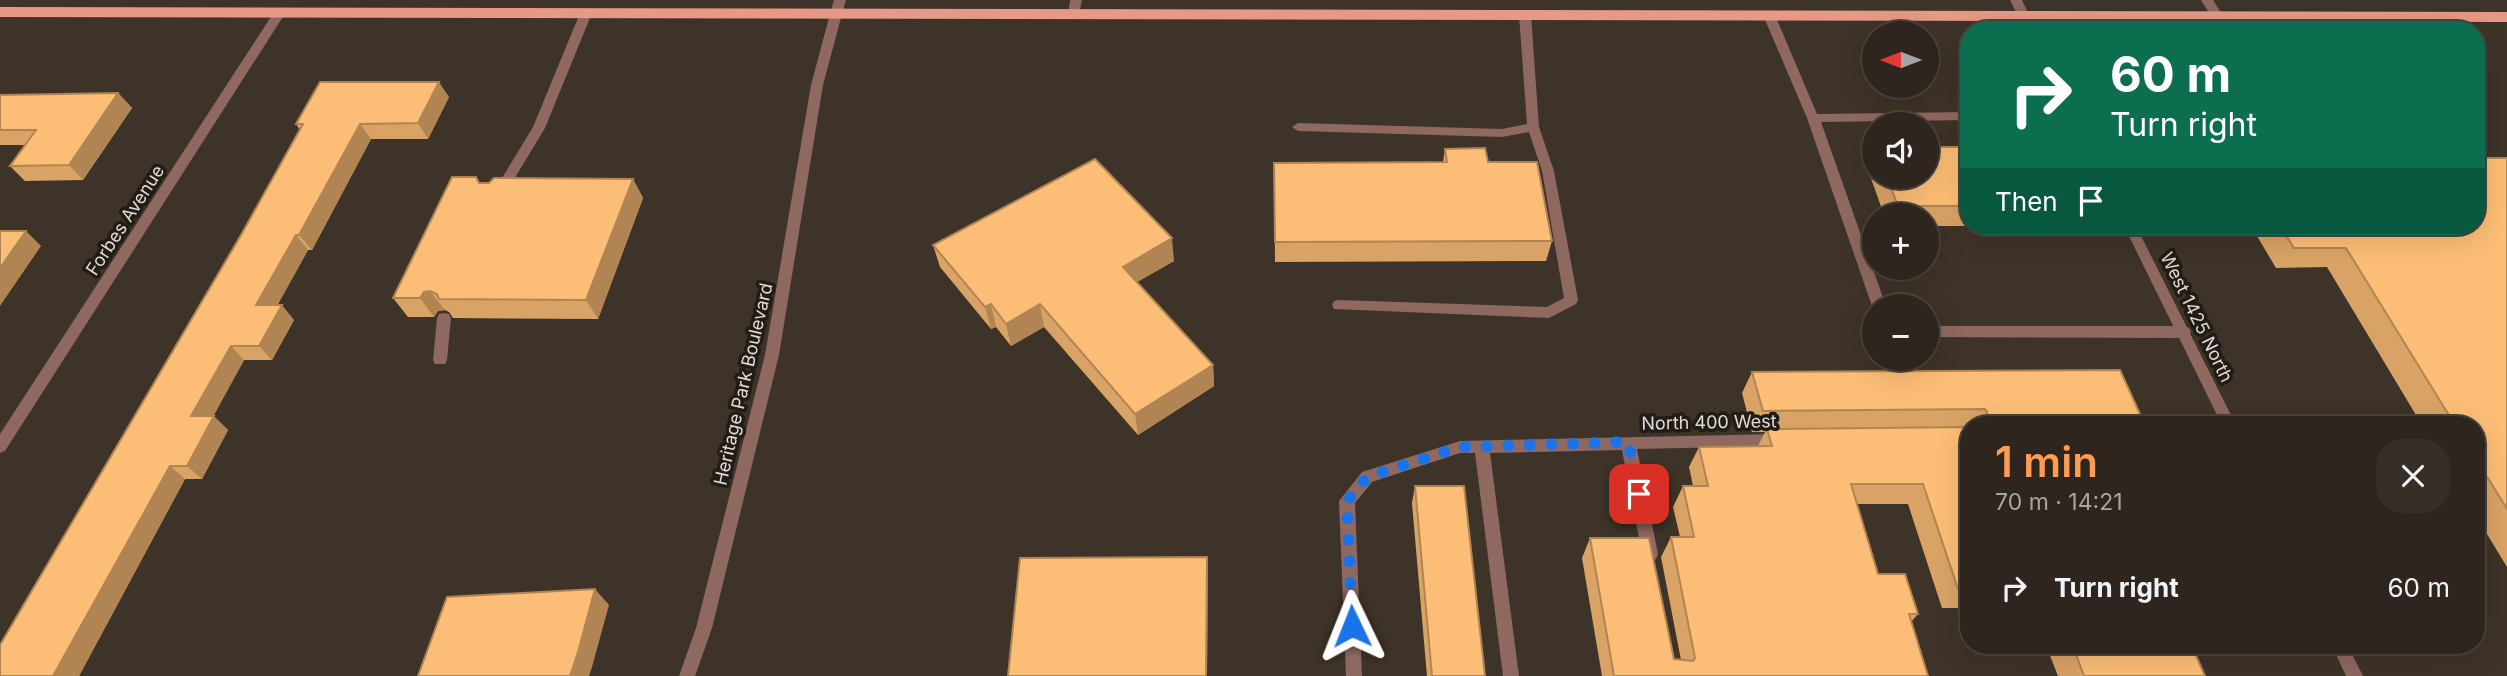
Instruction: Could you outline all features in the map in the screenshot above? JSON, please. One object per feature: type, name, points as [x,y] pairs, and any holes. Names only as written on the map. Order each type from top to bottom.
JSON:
[{"type":"main road","points":[[0,12],[586,13],[838,7],[1075,7],[1525,15],[2507,17]]},
{"type":"street","points":[[2015,0],[2026,21]]},
{"type":"street","points":[[2207,0],[2217,16]]},
{"type":"street","name":"Heritage Park Boulevard","points":[[687,676],[704,628],[772,355],[815,98],[838,7]]},
{"type":"street","name":"Forbes Avenue","points":[[0,447],[7,425],[280,12]]},
{"type":"street","points":[[497,197],[539,128],[586,13]]},
{"type":"street","points":[[1339,305],[1549,313],[1571,300],[1548,170],[1533,128],[1525,15]]},
{"type":"street","points":[[1769,15],[1813,118],[1875,294]]},
{"type":"street","points":[[1813,118],[1960,116]]},
{"type":"street","points":[[1298,127],[1502,133],[1533,128]]},
{"type":"street","name":"West 1425 North","points":[[2135,235],[2225,416]]},
{"type":"street","points":[[440,360],[444,318]]},
{"type":"street","points":[[1939,332],[2184,332]]},
{"type":"street","name":"North 400 West","points":[[1354,676],[1347,501],[1367,477],[1460,447],[1792,440]]},
{"type":"street","points":[[1628,442],[1654,572]]},
{"type":"street","points":[[1482,447],[1511,676]]},
{"type":"street","points":[[2344,654],[2356,676]]},
{"type":"building","points":[[320,82],[439,82],[418,123],[360,124],[299,235],[296,235],[256,305],[282,305],[259,346],[231,346],[191,416],[214,416],[187,466],[170,466],[53,676],[0,676],[0,645],[241,235],[303,124],[296,124]]},
{"type":"building","points":[[118,93],[69,165],[10,166],[36,130],[0,130],[0,95]]},
{"type":"building","points":[[1939,147],[1960,147],[1960,206],[1897,203],[1892,189],[1939,189]]},
{"type":"building","points":[[1485,148],[1488,162],[1537,162],[1552,241],[1275,242],[1274,163],[1447,162],[1445,149]]},
{"type":"building","points":[[2485,158],[2507,158],[2507,509],[2485,474],[2485,416],[2449,416],[2346,248],[2294,248],[2286,235],[2485,235]]},
{"type":"building","points":[[1095,159],[1172,238],[1123,267],[1213,365],[1135,414],[1040,304],[1006,324],[991,304],[985,307],[933,245]]},
{"type":"building","points":[[452,177],[476,177],[479,183],[489,183],[494,178],[633,179],[586,300],[439,299],[437,294],[430,291],[424,292],[420,298],[393,298]]},
{"type":"building","points":[[0,231],[26,231],[0,268]]},
{"type":"building","points":[[2120,370],[2141,416],[1987,416],[1985,409],[1763,411],[1752,372]]},
{"type":"building","points":[[1960,427],[1960,589],[1923,484],[1851,484],[1878,574],[1905,574],[1918,614],[1909,614],[1928,676],[1614,676],[1590,538],[1649,538],[1674,659],[1693,661],[1695,658],[1671,537],[1694,537],[1683,486],[1708,486],[1699,447],[1772,446],[1767,429]]},
{"type":"building","points":[[1415,486],[1464,486],[1485,676],[1432,676]]},
{"type":"building","points":[[1207,557],[1206,676],[1008,676],[1020,558]]},
{"type":"building","points":[[595,589],[570,676],[418,676],[447,597]]},
{"type":"building","points":[[2076,654],[2195,654],[2205,676],[2084,676]]},
{"type":"route","points":[[1352,626],[1347,501],[1367,477],[1460,447],[1628,442],[1639,494]]}]
